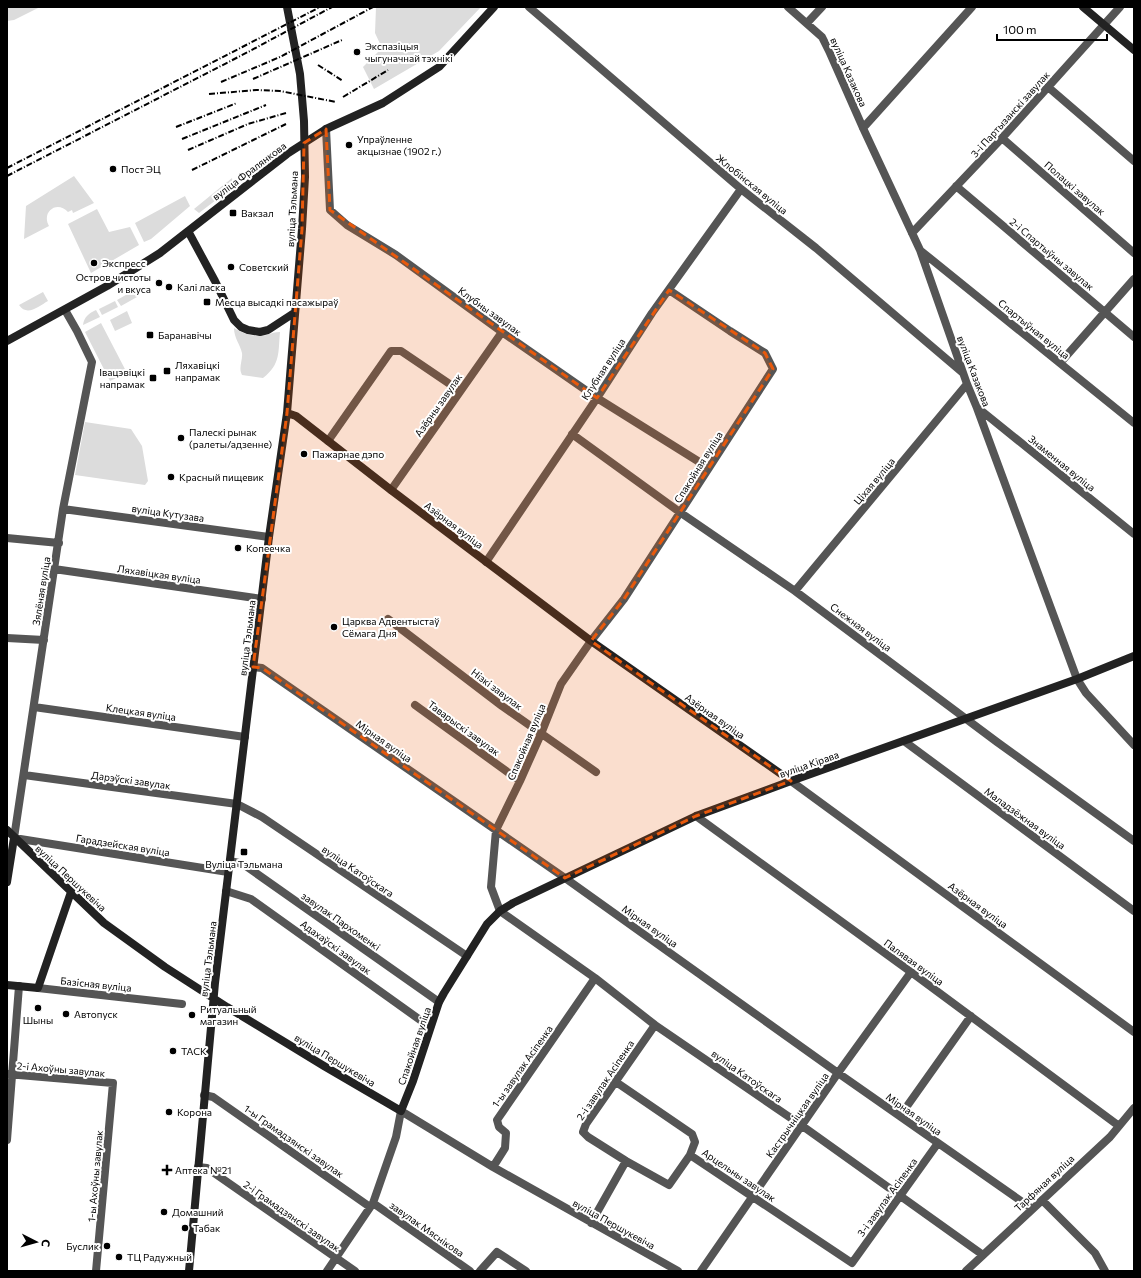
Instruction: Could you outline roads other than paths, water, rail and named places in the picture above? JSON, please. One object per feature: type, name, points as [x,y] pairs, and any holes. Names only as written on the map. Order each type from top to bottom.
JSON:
[{"type":"main road","name":"вуліца Тэльмана","points":[[189,1271],[214,998],[269,537],[287,413],[295,311],[304,185],[304,121],[300,74],[287,7]]},
{"type":"main road","name":"вуліца Фралянкова","points":[[7,341],[107,286],[160,253],[287,154],[326,129],[383,103],[439,67],[494,7]]},
{"type":"main road","points":[[1083,7],[1134,50]]},
{"type":"main road","points":[[188,231],[234,320],[241,327],[260,332],[268,330],[295,311]]},
{"type":"main road","name":"Азёрная вуліца","points":[[287,413],[296,416],[391,490],[591,641],[791,781]]},
{"type":"main road","name":"вуліца Кірава","points":[[500,911],[513,903],[696,816],[1077,679],[1134,656]]},
{"type":"main road","name":"вуліца Першукевіча","points":[[7,830],[104,923],[165,967],[324,1066],[401,1111]]},
{"type":"main road","name":"Зялёная вуліца","points":[[7,882],[14,838]]},
{"type":"main road","points":[[38,988],[71,892]]},
{"type":"main road","name":"Спакойная вуліца","points":[[401,1111],[439,1002],[487,924],[500,911]]},
{"type":"main road","name":"Базісная вуліца","points":[[7,985],[38,988]]},
{"type":"street","name":"Жлобінская вуліца","points":[[529,7],[741,189],[816,248],[963,373]]},
{"type":"street","name":"вуліца Казакова","points":[[788,7],[822,37],[920,250],[967,384],[1077,679],[1086,693],[1134,745]]},
{"type":"street","points":[[807,23],[822,7]]},
{"type":"street","points":[[863,128],[972,7]]},
{"type":"street","name":"3-і Партызанскі завулак","points":[[912,233],[1002,138],[1120,7]]},
{"type":"street","points":[[1048,87],[1134,161]]},
{"type":"street","name":"Клубны завулак","points":[[326,129],[330,210],[347,225],[396,255],[502,332],[597,398],[708,468]]},
{"type":"street","name":"Полацкі завулак","points":[[1002,138],[1134,253]]},
{"type":"street","name":"2-і Спартыўны завулак","points":[[956,186],[1134,337]]},
{"type":"street","name":"Клубная вуліца","points":[[486,562],[597,398],[652,313],[741,189]]},
{"type":"street","name":"Спартыўная вуліца","points":[[920,250],[1134,423]]},
{"type":"street","points":[[1060,363],[1134,279]]},
{"type":"street","name":"Спакойная вуліца","points":[[500,911],[491,887],[496,830],[541,734],[561,684],[591,641],[624,599],[773,369],[765,353],[669,290]]},
{"type":"street","name":"Зялёная вуліца","points":[[14,838],[54,569],[92,362],[65,310]]},
{"type":"street","name":"Азёрны завулак","points":[[391,490],[502,332]]},
{"type":"street","points":[[328,441],[391,351],[401,351],[460,391]]},
{"type":"street","name":"Ціхая вуліца","points":[[795,591],[967,384]]},
{"type":"street","name":"Знаменная вуліца","points":[[977,408],[1134,534]]},
{"type":"street","name":"Снежная вуліца","points":[[572,434],[681,513],[795,591],[1134,841]]},
{"type":"street","name":"вуліца Кутузава","points":[[64,508],[269,537]]},
{"type":"street","points":[[7,538],[59,543]]},
{"type":"street","name":"Ляхавіцкая вуліца","points":[[54,569],[262,599]]},
{"type":"street","name":"Нізкі завулак","points":[[388,619],[502,706],[596,772]]},
{"type":"street","points":[[7,638],[44,640]]},
{"type":"street","name":"Мірная вуліца","points":[[253,667],[262,668],[496,830],[1031,1208]]},
{"type":"street","name":"Таварыскі завулак","points":[[415,705],[520,781]]},
{"type":"street","name":"Клецкая вуліца","points":[[34,707],[245,737]]},
{"type":"street","name":"Маладзёжная вуліца","points":[[904,741],[1134,911]]},
{"type":"street","name":"Дарэўскі завулак","points":[[24,776],[237,804]]},
{"type":"street","name":"Азёрная вуліца","points":[[791,781],[1134,1032]]},
{"type":"street","name":"вуліца Катоўскага","points":[[237,804],[262,817],[467,956]]},
{"type":"street","name":"Палявая вуліца","points":[[696,816],[911,972],[1119,1126]]},
{"type":"street","name":"Гарадзейская вуліца","points":[[14,838],[228,872]]},
{"type":"street","name":"завулак Пархоменкі","points":[[230,861],[243,864],[439,1002]]},
{"type":"street","name":"Адахаўскі завулак","points":[[226,891],[251,899],[430,1027]]},
{"type":"street","name":"вуліца Катоўскага","points":[[500,911],[594,978],[655,1025],[802,1125],[983,1255]]},
{"type":"street","name":"Кастрычніцкая вуліца","points":[[702,1271],[838,1073],[911,972]]},
{"type":"street","name":"1-ы завулак Асіпенка","points":[[493,1167],[505,1148],[506,1133],[499,1127],[497,1120],[594,978]]},
{"type":"street","points":[[7,1140],[10,1074],[19,986]]},
{"type":"street","name":"Базісная вуліца","points":[[38,988],[182,1004]]},
{"type":"street","points":[[900,1116],[971,1016]]},
{"type":"street","name":"2-і завулак Асіпенка","points":[[655,1025],[586,1124],[583,1132],[588,1137],[626,1161],[669,1186],[690,1154]]},
{"type":"street","name":"2-і Ахоўны завулак","points":[[10,1074],[113,1083]]},
{"type":"street","name":"Арцельны завулак","points":[[616,1082],[692,1134],[695,1142],[690,1154],[852,1263]]},
{"type":"street","name":"1-ы Ахоўны завулак","points":[[96,1271],[113,1083]]},
{"type":"street","name":"1-ы Грамадзянскі завулак","points":[[204,1096],[213,1097],[371,1205]]},
{"type":"street","name":"Тарфяная вуліца","points":[[966,1271],[1031,1208],[1042,1200],[1110,1137],[1134,1108]]},
{"type":"street","name":"Спакойная вуліца","points":[[327,1271],[371,1205],[396,1137],[401,1111]]},
{"type":"street","name":"вуліца Першукевіча","points":[[401,1111],[493,1167],[678,1271]]},
{"type":"street","name":"3-і завулак Асіпенка","points":[[852,1263],[938,1143]]},
{"type":"street","points":[[591,1223],[626,1161]]},
{"type":"street","name":"2-і Грамадзянскі завулак","points":[[198,1167],[207,1168],[355,1271]]},
{"type":"street","points":[[1042,1200],[1095,1253],[1104,1271]]},
{"type":"street","name":"завулак Мяснікова","points":[[371,1205],[470,1271]]},
{"type":"street","points":[[480,1271],[497,1252],[526,1271]]},
{"type":"railway","points":[[7,168],[320,7]]},
{"type":"railway","points":[[7,176],[332,7]]},
{"type":"railway","points":[[221,82],[280,57],[373,7]]},
{"type":"railway","points":[[253,79],[342,40]]},
{"type":"railway","points":[[318,65],[343,81]]},
{"type":"railway","points":[[343,97],[388,70]]},
{"type":"railway","points":[[209,94],[256,90],[280,91],[336,102]]},
{"type":"railway","points":[[176,127],[237,103]]},
{"type":"railway","points":[[182,139],[266,105]]},
{"type":"railway","points":[[188,150],[248,124],[286,113]]},
{"type":"railway","points":[[192,170],[286,124]]},
{"type":"place","name":"Экспазіцыя чыгуначнай тэхнікі","points":[[357,52]]},
{"type":"place","name":"Упраўленне акцызнае (1902 г.)","points":[[349,145]]},
{"type":"place","name":"Пост ЭЦ","points":[[113,169]]},
{"type":"place","name":"Вакзал","points":[[233,213]]},
{"type":"place","name":"Экспресс","points":[[94,263]]},
{"type":"place","name":"Советский","points":[[231,267]]},
{"type":"place","name":"Остров чистоты и вкуса","points":[[159,283]]},
{"type":"place","name":"Калі ласка","points":[[169,287]]},
{"type":"place","name":"Месца высадкі пасажыраў","points":[[207,302]]},
{"type":"place","name":"Баранавічы","points":[[150,335]]},
{"type":"place","name":"Ляхавіцкі напрамак","points":[[167,371]]},
{"type":"place","name":"Івацэвіцкі напрамак","points":[[153,378]]},
{"type":"place","name":"Палескі рынак (ралеты/адзенне)","points":[[181,438]]},
{"type":"place","name":"Пажарнае дэпо","points":[[304,454]]},
{"type":"place","name":"Красный пищевик","points":[[171,477]]},
{"type":"place","name":"Копеечка","points":[[238,548]]},
{"type":"place","name":"Царква Адвентыстаў Сёмага Дня","points":[[334,627]]},
{"type":"place","name":"Вуліца Тэльмана","points":[[244,852]]},
{"type":"place","name":"Шыны","points":[[38,1008]]},
{"type":"place","name":"Автопуск","points":[[66,1014]]},
{"type":"place","name":"Ритуальный магазин","points":[[192,1015]]},
{"type":"place","name":"ТАСК","points":[[173,1051]]},
{"type":"place","name":"Корона","points":[[169,1112]]},
{"type":"place","name":"Аптека №21","points":[[167,1170]]},
{"type":"place","name":"Домашний","points":[[164,1212]]},
{"type":"place","name":"Табак","points":[[185,1228]]},
{"type":"place","name":"Буслик","points":[[107,1246]]},
{"type":"place","name":"ТЦ Радужный","points":[[119,1257]]}]
